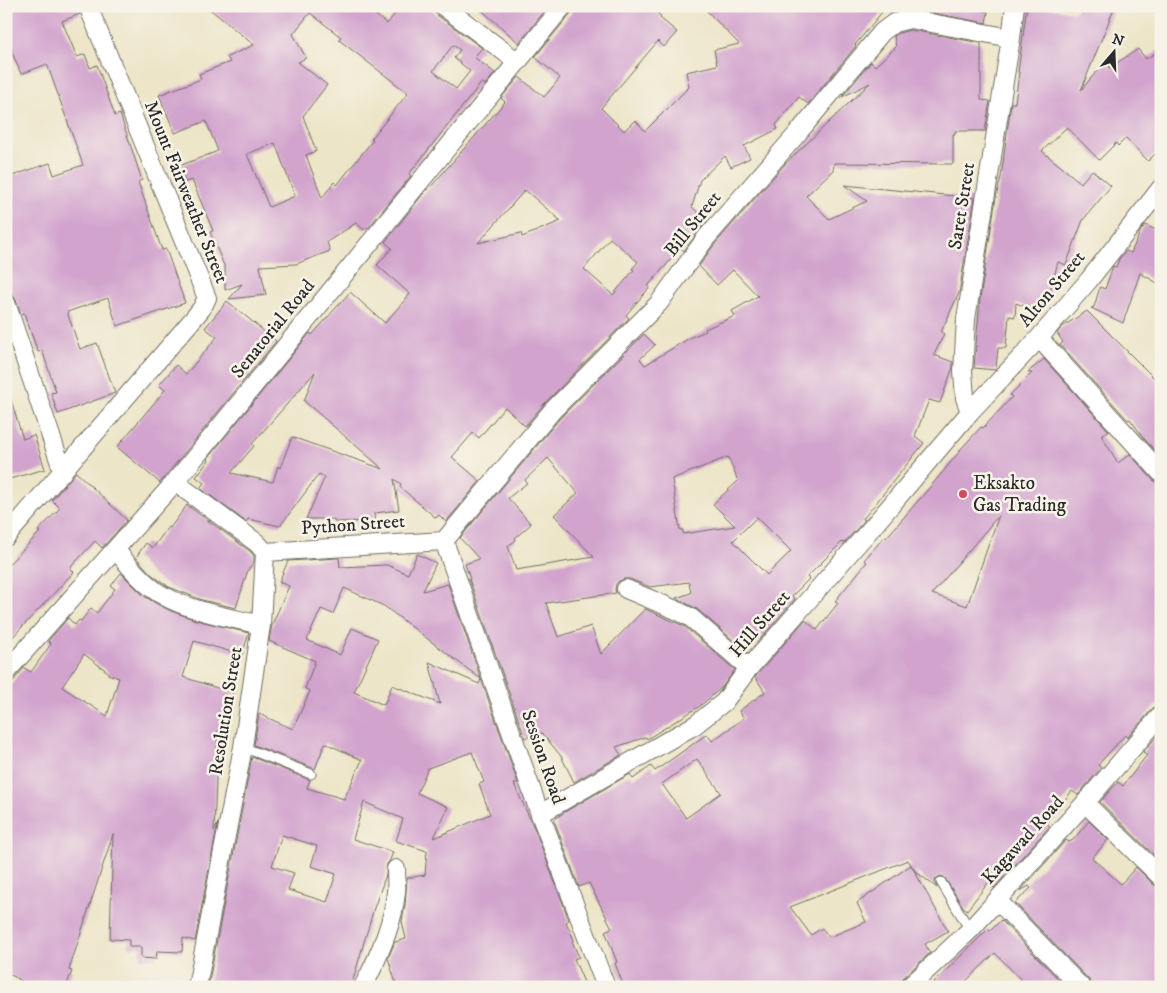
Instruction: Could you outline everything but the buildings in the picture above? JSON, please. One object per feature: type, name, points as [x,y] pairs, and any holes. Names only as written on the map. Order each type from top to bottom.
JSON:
[{"type":"street","name":"Mount Fairweather Street","points":[[6,537],[194,318],[207,298],[88,6]]},
{"type":"street","points":[[443,6],[518,62]]},
{"type":"street","name":"Senatorial Road","points":[[6,672],[175,482],[563,6]]},
{"type":"street","name":"Saret Street","points":[[970,412],[965,398],[963,372],[966,319],[1015,6]]},
{"type":"street","name":"Bill Street","points":[[444,540],[552,411],[659,303],[706,238],[797,134],[882,32],[894,23],[910,20],[1011,38]]},
{"type":"street","name":"Alton Street","points":[[970,412],[1039,338],[1089,280],[1161,188]]},
{"type":"street","points":[[6,303],[63,472]]},
{"type":"street","points":[[1039,338],[1161,473]]},
{"type":"street","name":"Hill Street","points":[[540,814],[695,725],[724,702],[749,668],[970,412]]},
{"type":"street","points":[[175,482],[257,543],[265,552]]},
{"type":"street","name":"Python Street","points":[[265,552],[444,540]]},
{"type":"street","name":"Session Road","points":[[444,540],[540,814],[606,987]]},
{"type":"street","points":[[116,550],[139,576],[162,595],[201,612],[261,625]]},
{"type":"street","name":"Resolution Street","points":[[197,987],[243,747],[261,625],[265,552]]},
{"type":"street","points":[[626,589],[690,617],[749,668]]},
{"type":"street","name":"Kagawad Road","points":[[909,987],[970,930],[1085,803],[1161,715]]},
{"type":"street","points":[[1085,803],[1161,877]]},
{"type":"street","points":[[363,987],[390,924],[396,894],[396,868]]},
{"type":"street","points":[[997,900],[1081,987]]},
{"type":"lane","points":[[243,747],[311,774]]},
{"type":"lane","points":[[941,882],[970,930]]},
{"type":"place","name":"Eksakto Gas Trading","points":[[963,494]]}]
